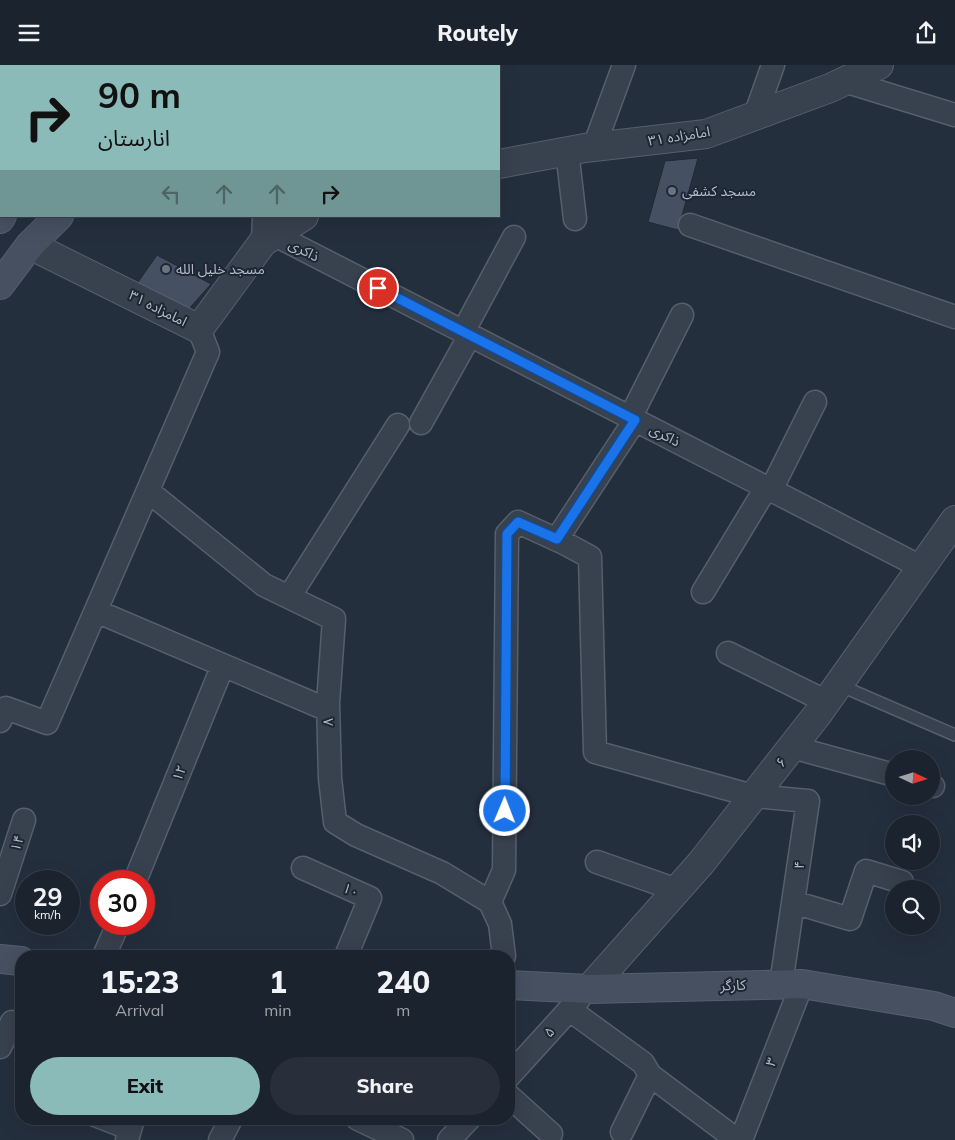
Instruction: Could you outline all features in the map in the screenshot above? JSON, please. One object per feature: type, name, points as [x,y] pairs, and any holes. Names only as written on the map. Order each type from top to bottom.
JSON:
[{"type":"main road","points":[[0,285],[30,245],[58,217]]},
{"type":"main road","points":[[0,959],[15,960]]},
{"type":"main road","name":"کارگر","points":[[515,985],[588,989],[792,984],[934,1006],[955,1013]]},
{"type":"street","points":[[594,147],[624,65]]},
{"type":"street","points":[[755,116],[773,65]]},
{"type":"street","name":"امامزاده ۳۱","points":[[500,164],[594,147],[706,134],[830,88],[878,65]]},
{"type":"street","points":[[844,81],[955,115]]},
{"type":"street","points":[[567,151],[575,219]]},
{"type":"street","name":"امامزاده ۳۱","points":[[30,245],[199,329],[267,231],[302,217]]},
{"type":"street","points":[[690,225],[955,317]]},
{"type":"street","name":"ذاکری","points":[[267,231],[921,567]]},
{"type":"street","points":[[421,423],[514,237]]},
{"type":"street","points":[[562,542],[633,419],[682,315]]},
{"type":"street","points":[[0,721],[6,708],[47,723],[208,352],[199,329]]},
{"type":"street","points":[[703,592],[768,489],[815,402]]},
{"type":"street","points":[[289,597],[398,425]]},
{"type":"street","name":"۸","points":[[148,491],[264,585],[334,619],[328,710],[330,778],[335,822],[356,835],[442,873],[490,902]]},
{"type":"street","points":[[503,950],[500,924],[490,902],[504,870],[507,534],[518,522],[590,557],[596,752],[753,797]]},
{"type":"street","name":"۶","points":[[588,989],[701,863],[833,693],[921,567],[952,531]]},
{"type":"street","points":[[96,611],[328,710]]},
{"type":"street","points":[[728,653],[833,693]]},
{"type":"street","name":"۱۲","points":[[139,870],[223,665]]},
{"type":"street","points":[[792,747],[885,773]]},
{"type":"street","name":"۴","points":[[753,797],[808,801],[793,902],[792,984]]},
{"type":"street","name":"۱۴","points":[[0,894],[24,820]]},
{"type":"street","points":[[597,862],[677,890]]},
{"type":"street","name":"۱۰","points":[[303,868],[370,898],[348,950]]},
{"type":"street","points":[[793,902],[850,919],[866,871],[895,880]]},
{"type":"street","points":[[107,950],[113,935]]},
{"type":"street","name":"۳","points":[[742,1140],[792,984]]},
{"type":"street","name":"۵","points":[[515,1069],[588,989]]},
{"type":"street","points":[[570,1009],[643,1063],[650,1075],[737,1140]]},
{"type":"street","points":[[0,1047],[12,1023]]},
{"type":"street","points":[[622,1132],[650,1075]]},
{"type":"street","points":[[515,1101],[551,1134]]},
{"type":"street","points":[[220,1140],[228,1125]]},
{"type":"street","points":[[371,1125],[402,1140]]},
{"type":"street","points":[[449,1140],[463,1125]]},
{"type":"lane","points":[[833,693],[955,735]]},
{"type":"lane","points":[[110,1125],[129,1131]]},
{"type":"building","name":"مسجد کشفی","points":[[698,158],[678,230],[648,222],[665,161]]},
{"type":"building","name":"مسجد خلیل الله","points":[[157,255],[211,284],[188,310],[136,285]]},
{"type":"place","name":"مسجد کشفی","points":[[672,191]]},
{"type":"place","name":"مسجد خلیل الله","points":[[166,269]]},
{"type":"route","points":[[378,288],[635,420],[557,539],[518,522],[507,534],[505,811]]}]
